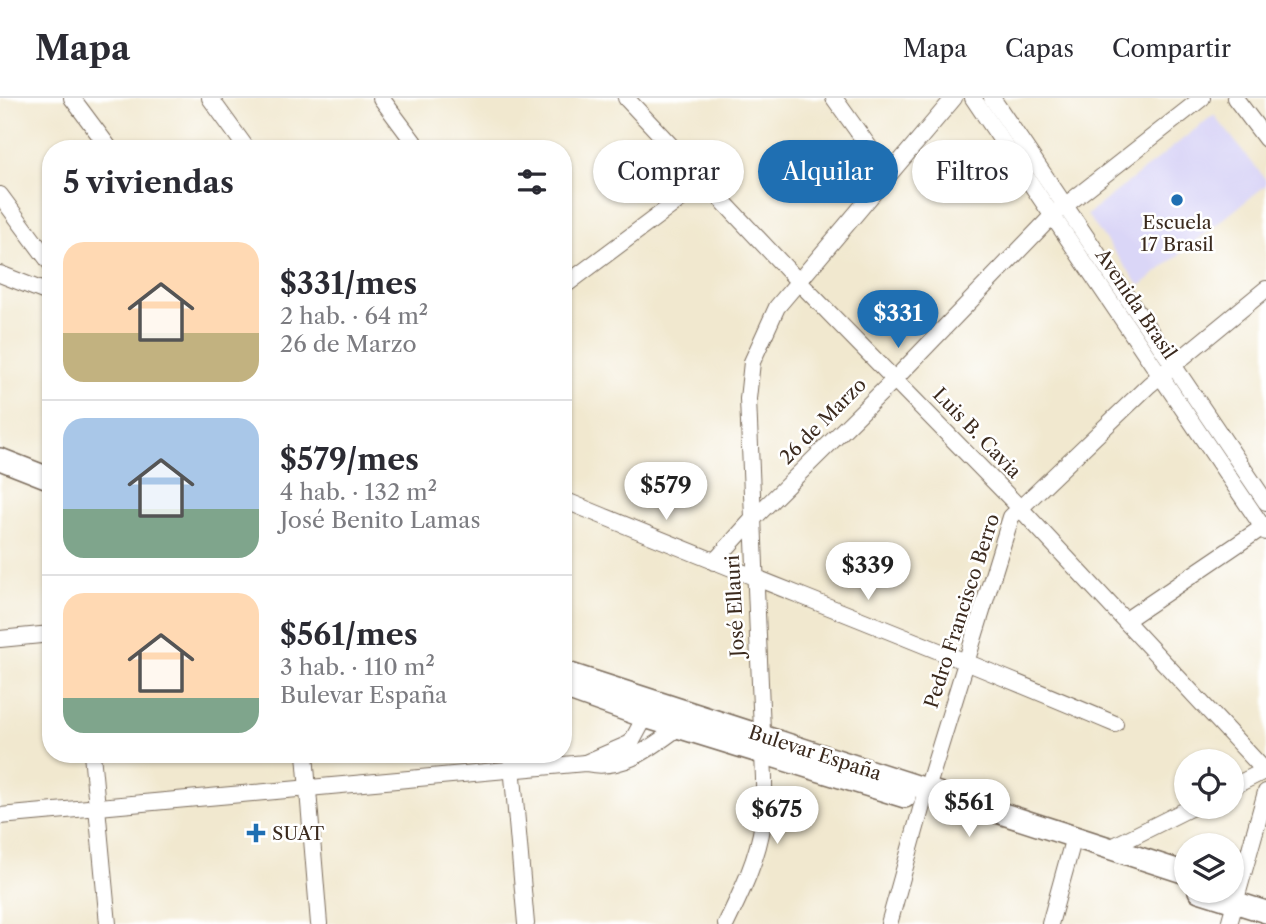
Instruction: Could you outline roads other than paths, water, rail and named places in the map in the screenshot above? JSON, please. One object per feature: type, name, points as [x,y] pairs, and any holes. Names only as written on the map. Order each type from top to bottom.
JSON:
[{"type":"main road","points":[[0,458],[42,475]]},
{"type":"main road","points":[[0,473],[42,489]]},
{"type":"main road","name":"Bulevar España","points":[[572,676],[653,711],[678,727],[763,746]]},
{"type":"main road","name":"Bulevar España","points":[[572,690],[653,711],[1073,843],[1174,882]]},
{"type":"main road","name":"Bulevar España","points":[[1073,843],[1110,848],[1174,869]]},
{"type":"main road","points":[[1244,894],[1266,898]]},
{"type":"main road","points":[[1244,899],[1266,912]]},
{"type":"street","points":[[72,98],[103,140]]},
{"type":"street","points":[[210,98],[240,140]]},
{"type":"street","points":[[381,98],[412,140]]},
{"type":"street","points":[[834,98],[864,140]]},
{"type":"street","name":"José Ellauri","points":[[898,164],[954,98]]},
{"type":"street","name":"Avenida Brasil","points":[[973,98],[1159,376],[1265,528]]},
{"type":"street","name":"Avenida Brasil","points":[[992,98],[1266,502]]},
{"type":"street","name":"26 de Marzo","points":[[714,562],[752,520],[895,379],[1052,216],[1202,98]]},
{"type":"street","points":[[1235,98],[1266,139]]},
{"type":"street","name":"Luis B. Cavia","points":[[635,101],[668,140]]},
{"type":"street","points":[[0,195],[42,252]]},
{"type":"street","points":[[572,280],[675,203]]},
{"type":"street","name":"Luis B. Cavia","points":[[723,203],[1019,507],[1266,770]]},
{"type":"street","name":"José Ellauri","points":[[726,924],[743,891],[764,820],[748,398],[752,362],[777,307],[865,203]]},
{"type":"street","points":[[0,274],[42,290]]},
{"type":"street","name":"Pedro Francisco Berro","points":[[890,924],[925,796],[1011,517],[1159,376],[1266,289]]},
{"type":"street","points":[[572,503],[966,660],[1115,724]]},
{"type":"street","points":[[1126,620],[1265,528]]},
{"type":"street","points":[[0,639],[42,635]]},
{"type":"street","points":[[584,763],[631,743],[653,711]]},
{"type":"street","points":[[572,763],[608,766],[628,760],[646,751],[678,727]]},
{"type":"street","points":[[93,763],[108,924]]},
{"type":"street","points":[[306,763],[319,924]]},
{"type":"street","points":[[0,816],[308,789],[503,763]]},
{"type":"street","points":[[511,763],[526,924]]},
{"type":"street","points":[[1244,781],[1266,770]]},
{"type":"street","points":[[1244,864],[1266,792]]},
{"type":"street","points":[[1110,848],[1174,816]]},
{"type":"street","points":[[1049,924],[1073,843]]},
{"type":"street","points":[[1229,924],[1233,903]]},
{"type":"place","name":"Escuela 17 Brasil","points":[[1177,200]]},
{"type":"place","name":"SUAT","points":[[256,833]]}]
